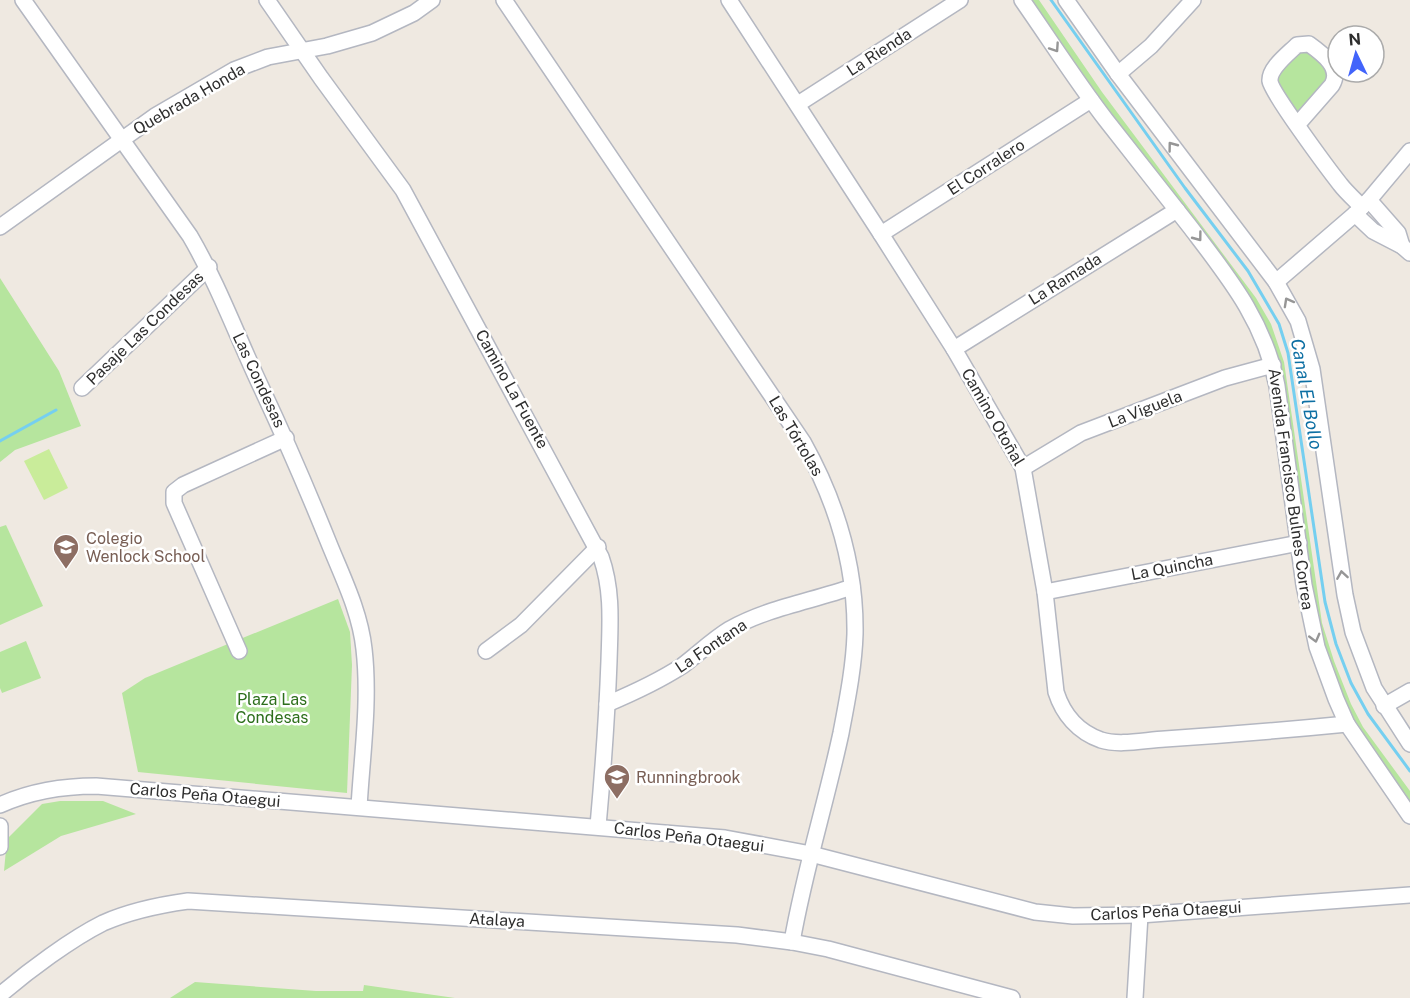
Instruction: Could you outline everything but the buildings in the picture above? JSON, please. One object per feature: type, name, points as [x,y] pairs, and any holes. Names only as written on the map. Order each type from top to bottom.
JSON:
[{"type":"street","name":"Las Condesas","points":[[24,0],[190,236],[208,267],[286,438],[348,591],[359,623],[364,648],[365,682],[359,807]]},
{"type":"street","name":"Camino La Fuente","points":[[267,0],[403,190],[597,547],[605,566],[610,593],[607,704],[598,826]]},
{"type":"street","name":"Quebrada Honda","points":[[0,227],[155,116],[234,70],[268,57],[303,51],[372,33],[414,13],[432,0]]},
{"type":"street","name":"Las Tórtolas","points":[[504,0],[802,442],[819,472],[834,507],[845,547],[852,587],[855,633],[850,678],[831,779],[799,902],[792,942]]},
{"type":"street","name":"Camino Otoñal","points":[[729,0],[954,349],[1023,468],[1045,592],[1056,692],[1059,702],[1070,719],[1093,736],[1110,742],[1269,732],[1347,724]]},
{"type":"street","name":"La Rienda","points":[[798,104],[960,0]]},
{"type":"street","name":"Avenida Francisco Bulnes Correa","points":[[1022,0],[1091,100],[1225,272],[1259,328],[1273,365],[1307,606],[1317,647],[1347,724],[1410,816]]},
{"type":"street","points":[[1066,0],[1118,74],[1276,282],[1295,315],[1308,352],[1349,614],[1365,668],[1384,706],[1410,744]]},
{"type":"street","points":[[1118,74],[1151,46],[1192,0]]},
{"type":"street","points":[[1297,125],[1336,78],[1334,67],[1309,44],[1297,45],[1271,72],[1272,88],[1297,125],[1340,185],[1362,207],[1373,231],[1406,249]]},
{"type":"street","name":"El Corralero","points":[[881,234],[1091,100]]},
{"type":"street","points":[[1276,282],[1362,207],[1410,151]]},
{"type":"street","name":"La Ramada","points":[[954,349],[1177,210]]},
{"type":"street","name":"Pasaje Las Condesas","points":[[82,388],[208,267]]},
{"type":"street","name":"La Viguela","points":[[1023,468],[1081,433],[1225,378],[1273,365]]},
{"type":"street","points":[[239,651],[174,502],[174,492],[183,484],[286,438]]},
{"type":"street","name":"La Quincha","points":[[1045,592],[1299,543]]},
{"type":"street","points":[[486,651],[521,625],[597,547]]},
{"type":"street","name":"La Fontana","points":[[607,704],[679,668],[715,639],[742,623],[768,612],[852,587]]},
{"type":"street","points":[[1384,706],[1410,691]]},
{"type":"street","name":"Carlos Peña Otaegui","points":[[0,805],[45,790],[79,786],[725,838],[812,854],[1035,912],[1073,916],[1140,915],[1410,895]]},
{"type":"street","points":[[0,826],[0,848]]},
{"type":"street","name":"Atalaya","points":[[0,995],[72,942],[103,924],[127,914],[188,901],[638,928],[792,942],[1012,998]]},
{"type":"street","points":[[1134,998],[1140,915]]},
{"type":"green space","points":[[1024,0],[1039,0],[1102,92],[1256,298],[1271,324],[1284,362],[1322,623],[1351,704],[1363,727],[1410,791],[1410,807],[1366,750],[1319,646],[1271,349]]},
{"type":"green space","points":[[1314,48],[1326,63],[1326,84],[1328,84],[1300,120],[1274,79],[1300,51]]},
{"type":"green space","points":[[0,278],[59,371],[81,426],[15,450],[0,462]]},
{"type":"green space","points":[[49,449],[68,488],[44,500],[24,461]]},
{"type":"green space","points":[[6,525],[43,606],[0,625],[0,527]]},
{"type":"green space","name":"Plaza Las Condesas","points":[[338,599],[350,632],[352,665],[347,793],[138,772],[122,693],[145,678]]},
{"type":"green space","points":[[26,641],[41,678],[2,693],[0,652]]},
{"type":"green space","points":[[60,801],[103,801],[136,814],[61,836],[4,871],[7,839],[42,804]]},
{"type":"green space","points":[[195,982],[316,991],[363,991],[364,985],[455,998],[170,998]]},
{"type":"waterway","name":"Canal El Bollo","points":[[1051,0],[1185,188],[1248,271],[1279,324],[1288,353],[1325,602],[1336,644],[1351,683],[1368,714],[1410,771]]},
{"type":"waterway","points":[[0,441],[56,410]]},
{"type":"place","name":"Colegio Wenlock School","points":[[66,570]]},
{"type":"place","name":"Runningbrook","points":[[617,800]]}]
